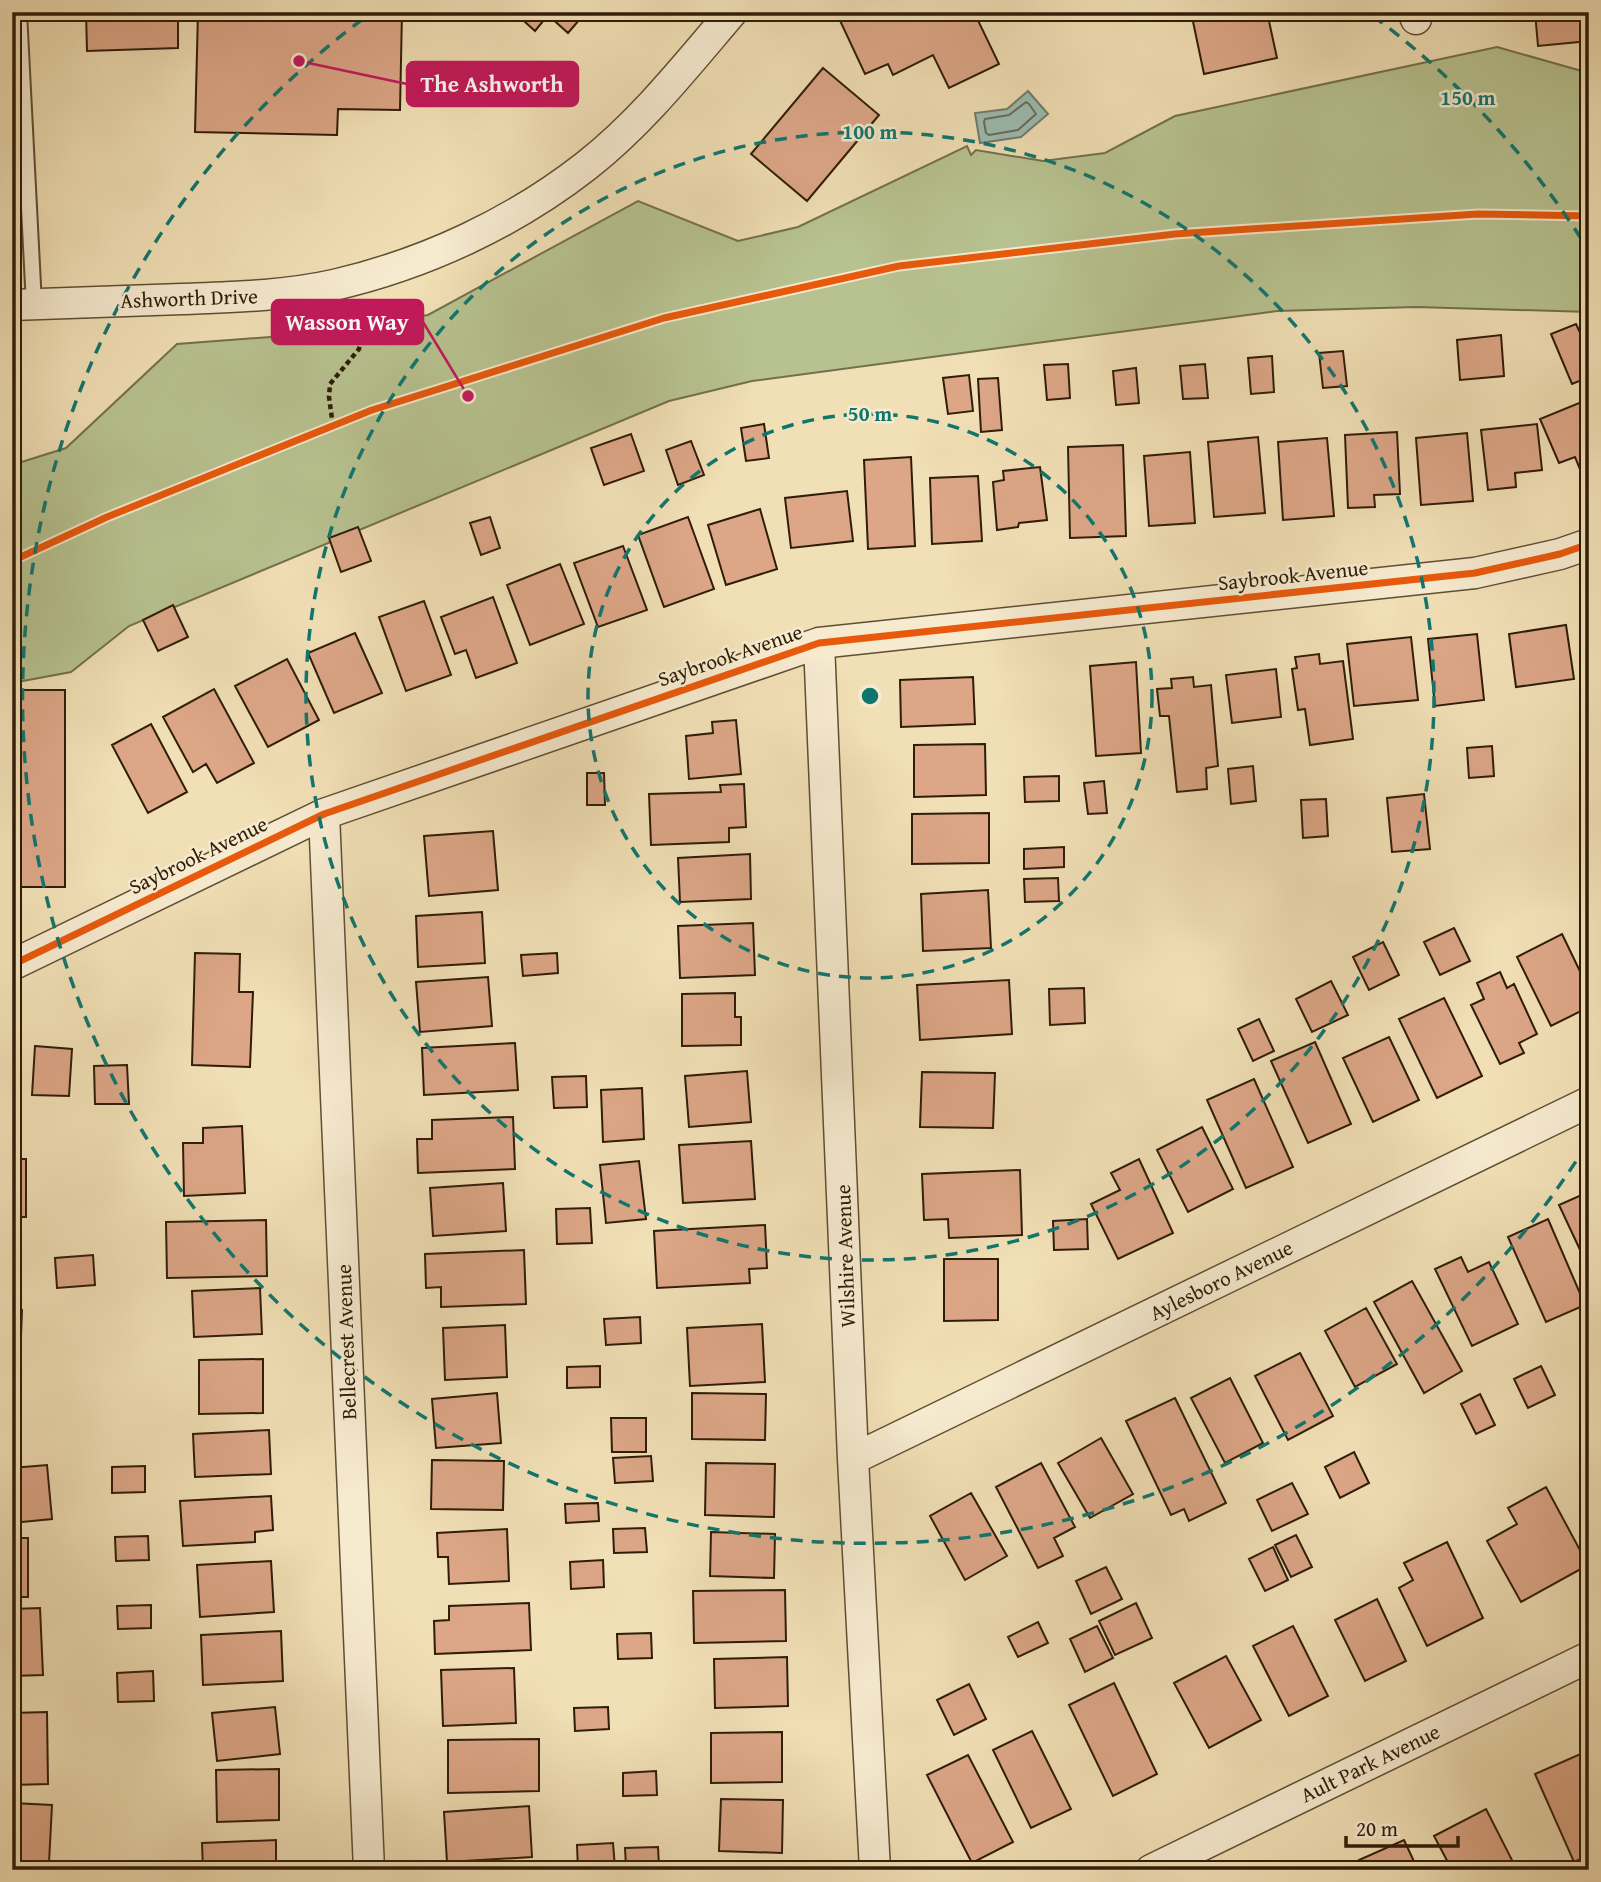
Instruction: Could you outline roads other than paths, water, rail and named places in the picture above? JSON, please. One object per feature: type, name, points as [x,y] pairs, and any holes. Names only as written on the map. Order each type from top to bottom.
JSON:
[{"type":"street","name":"Ashworth Drive","points":[[23,305],[264,295],[334,285],[402,266],[467,240],[529,206],[587,166],[639,119],[732,12]]},
{"type":"street","name":"Saybrook Avenue","points":[[12,965],[324,814],[819,643],[1475,573],[1560,554],[1589,544]]},
{"type":"street","name":"Wilshire Avenue","points":[[819,643],[853,1459],[875,1870]]},
{"type":"street","name":"Bellecrest Avenue","points":[[324,814],[369,1870]]},
{"type":"street","name":"Aylesboro Avenue","points":[[853,1459],[1589,1102]]},
{"type":"street","name":"Ault Park Avenue","points":[[1151,1870],[1589,1657]]},
{"type":"lane","points":[[19,12],[23,305]]},
{"type":"water","points":[[1028,91],[1048,114],[1021,137],[980,143],[975,113],[1007,109]]},
{"type":"place","name":"The Ashworth","points":[[299,61]]},
{"type":"place","name":"Wasson Way","points":[[468,396]]}]
